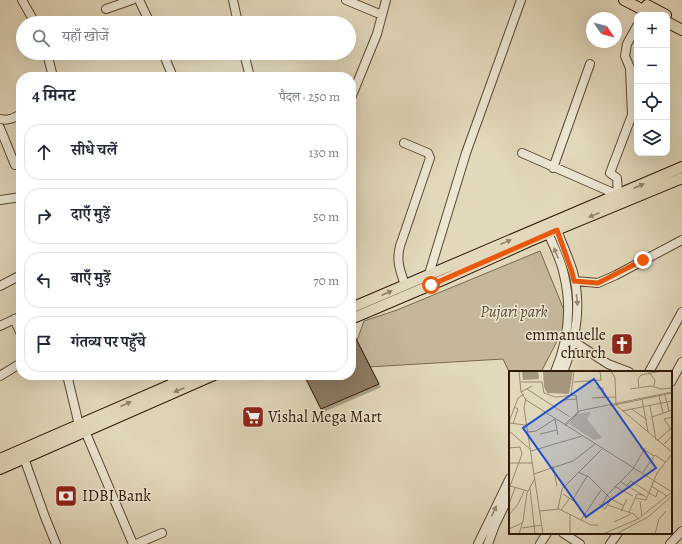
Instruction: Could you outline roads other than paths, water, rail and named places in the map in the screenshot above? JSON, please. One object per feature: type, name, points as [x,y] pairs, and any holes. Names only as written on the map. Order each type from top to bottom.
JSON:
[{"type":"main road","points":[[624,0],[644,12]]},
{"type":"main road","points":[[638,0],[660,12]]},
{"type":"main road","points":[[670,17],[682,23]]},
{"type":"main road","points":[[670,24],[682,30]]},
{"type":"main road","points":[[356,317],[445,279],[618,195],[682,167]]},
{"type":"main road","points":[[356,306],[429,274],[682,178]]},
{"type":"main road","points":[[0,469],[183,380]]},
{"type":"main road","points":[[0,459],[202,380]]},
{"type":"street","points":[[22,0],[31,16]]},
{"type":"street","points":[[106,9],[132,0]]},
{"type":"street","points":[[139,0],[147,16]]},
{"type":"street","points":[[233,0],[236,16]]},
{"type":"street","points":[[346,0],[382,15]]},
{"type":"street","points":[[356,85],[376,34],[386,0]]},
{"type":"street","points":[[429,274],[466,153],[521,0]]},
{"type":"street","points":[[522,153],[553,168],[618,195],[616,178],[610,173],[632,116],[630,68],[625,56],[627,44],[634,31]]},
{"type":"street","points":[[49,60],[52,72]]},
{"type":"street","points":[[166,60],[171,72]]},
{"type":"street","points":[[246,60],[249,72]]},
{"type":"street","points":[[553,168],[590,64]]},
{"type":"street","points":[[0,119],[5,120],[16,116]]},
{"type":"street","points":[[0,128],[16,166]]},
{"type":"street","points":[[404,143],[425,151],[428,153],[430,158],[397,256],[405,285]]},
{"type":"street","points":[[1,197],[16,197]]},
{"type":"street","points":[[551,228],[572,272],[578,312],[573,341],[563,371]]},
{"type":"street","points":[[551,228],[564,274],[568,301],[566,338],[555,371]]},
{"type":"street","points":[[574,281],[598,283],[682,240]]},
{"type":"street","points":[[0,286],[16,278]]},
{"type":"street","points":[[650,371],[682,312]]},
{"type":"street","points":[[0,326],[16,318]]},
{"type":"street","points":[[573,341],[608,364],[626,371]]},
{"type":"street","points":[[672,380],[682,365]]},
{"type":"street","points":[[0,376],[16,366]]},
{"type":"street","points":[[68,380],[82,428],[133,544]]},
{"type":"street","points":[[24,458],[56,544]]},
{"type":"street","points":[[478,544],[509,480]]},
{"type":"street","points":[[488,544],[495,525],[509,496]]},
{"type":"street","points":[[670,544],[682,531]]},
{"type":"street","points":[[136,544],[162,533]]},
{"type":"street","points":[[540,544],[546,534]]},
{"type":"street","points":[[565,534],[580,544]]},
{"type":"street","points":[[610,544],[617,534]]},
{"type":"place","name":"emmanuelle church","points":[[622,344]]},
{"type":"place","name":"Vishal Mega Mart","points":[[253,417]]},
{"type":"place","name":"IDBI Bank","points":[[66,496]]},
{"type":"park label","name":"Pujari park","points":[[514,312]]}]
